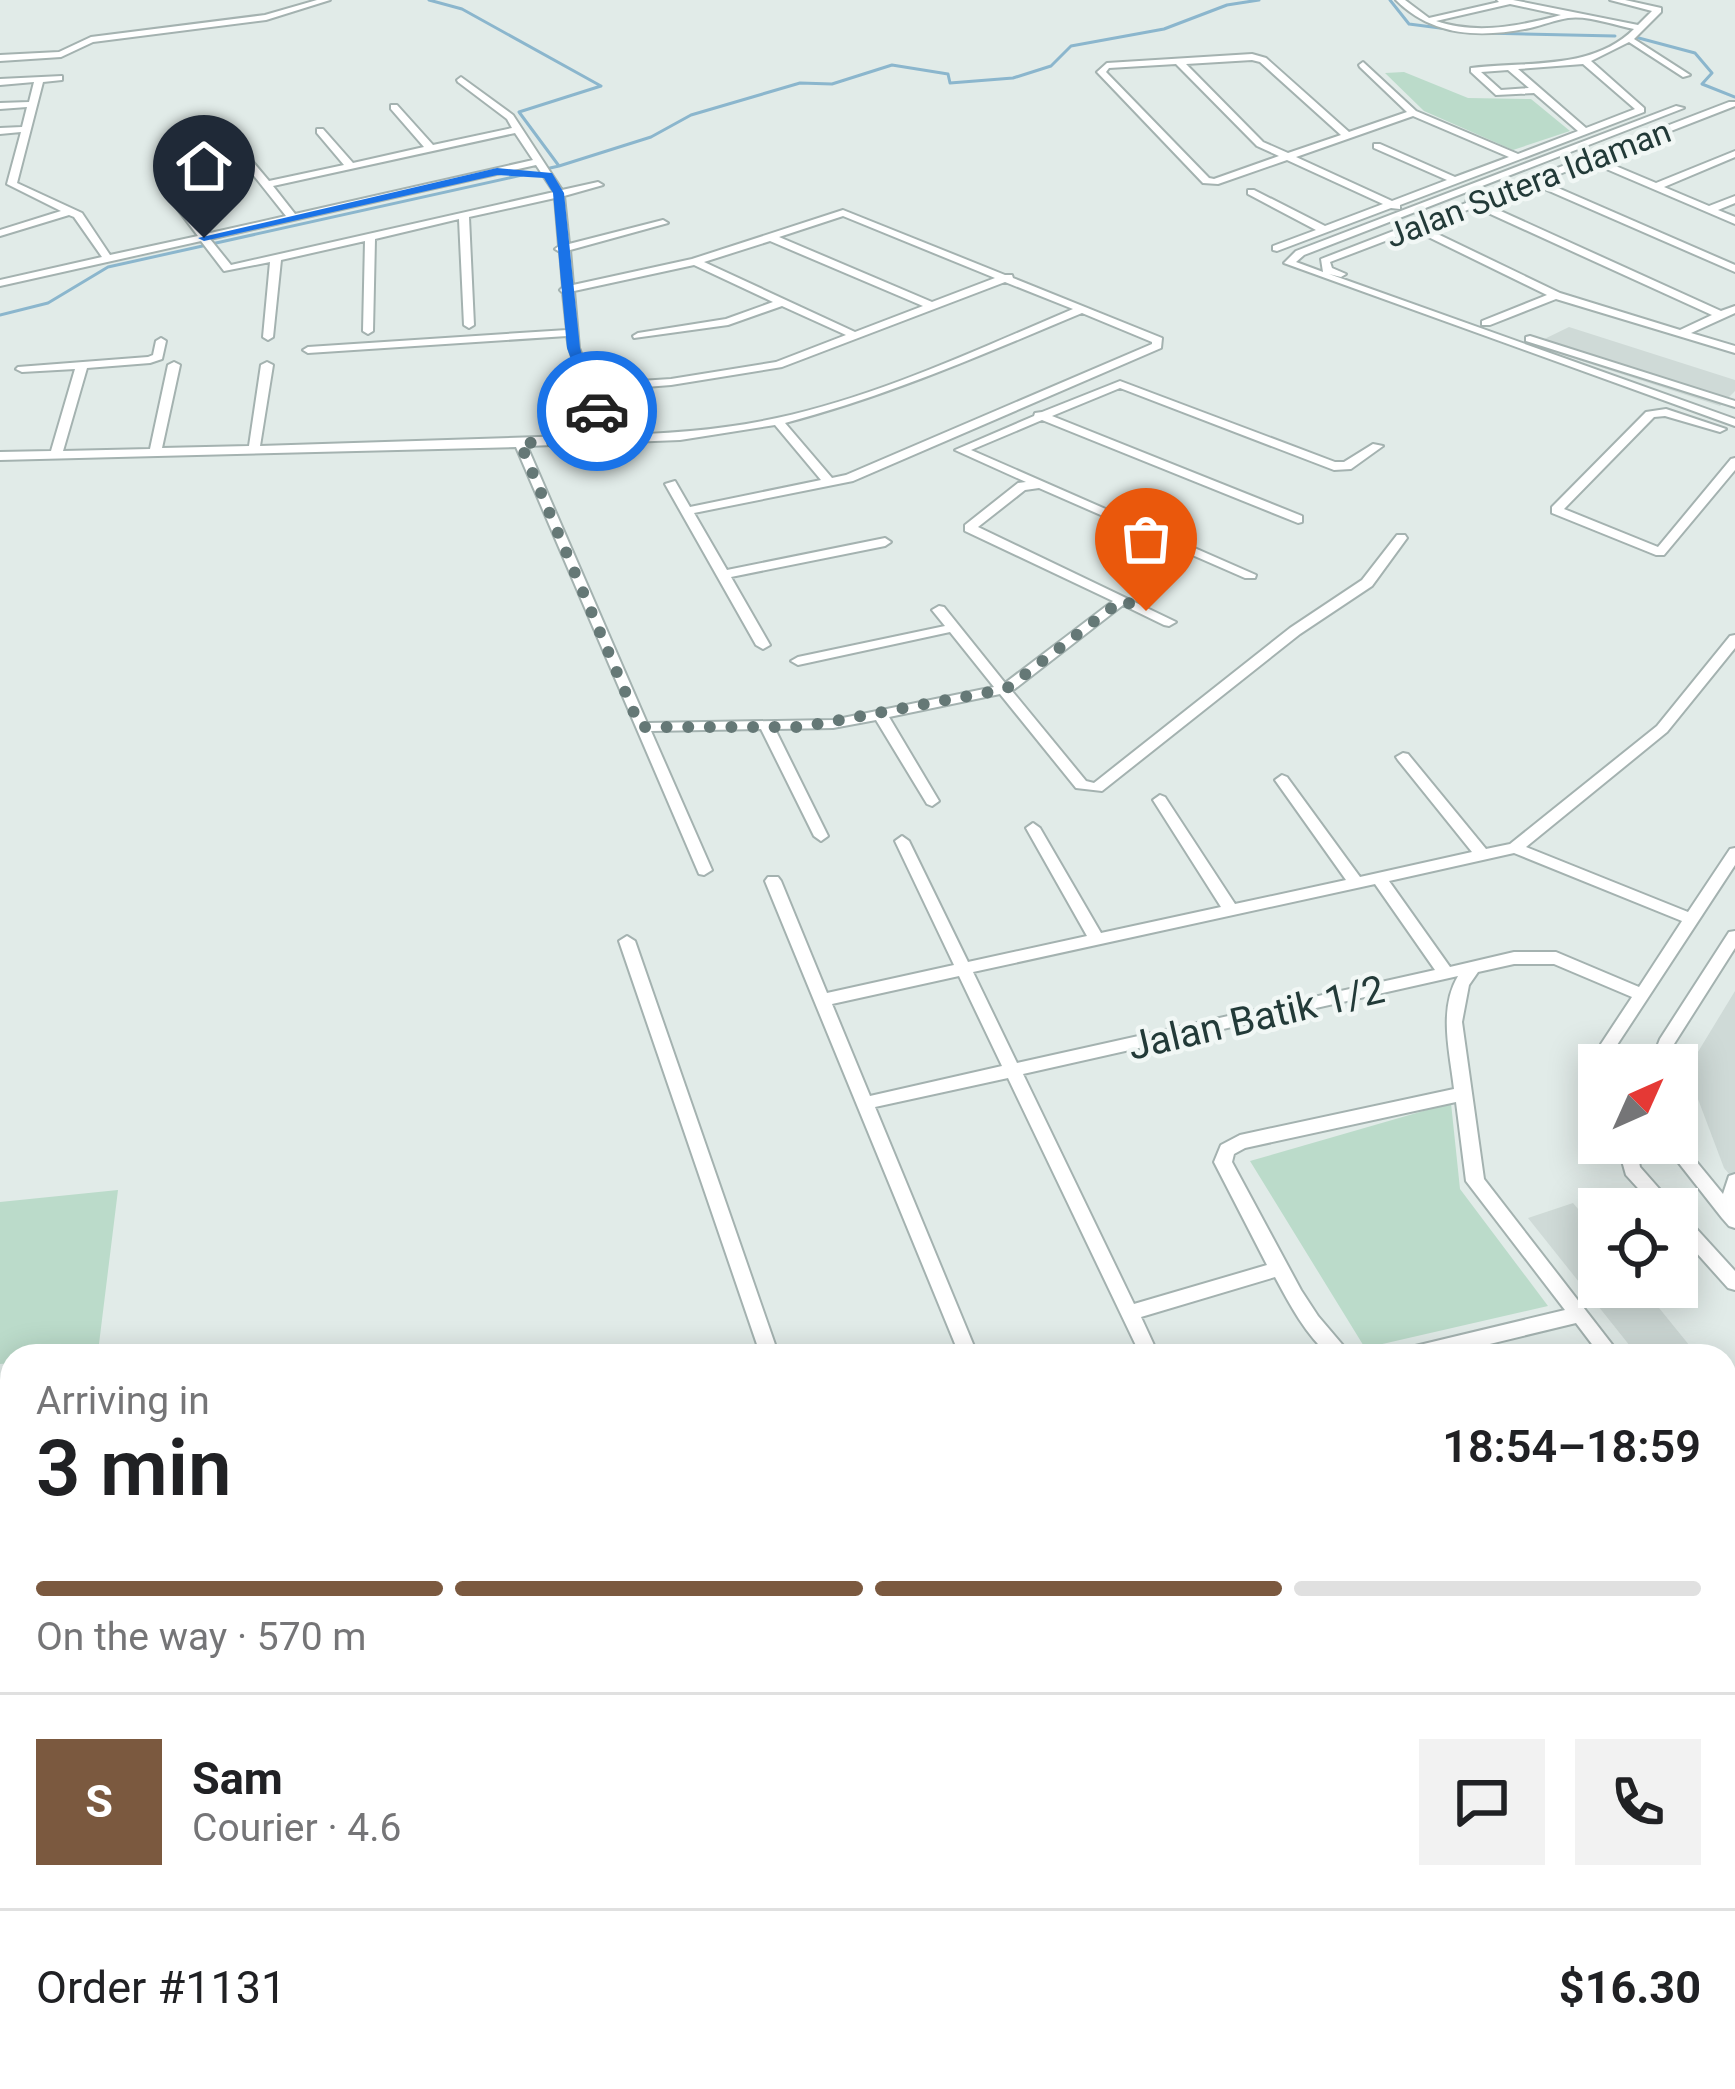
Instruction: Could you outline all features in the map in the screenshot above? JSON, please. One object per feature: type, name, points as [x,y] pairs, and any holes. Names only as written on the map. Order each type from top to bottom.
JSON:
[{"type":"street","points":[[0,58],[61,54],[91,40],[266,17],[326,0]]},
{"type":"street","points":[[1400,0],[1422,22],[1507,31],[1573,14]]},
{"type":"street","points":[[1536,90],[1499,93],[1474,72],[1585,61],[1629,38],[1658,10],[1614,0]]},
{"type":"street","points":[[1422,22],[1506,1],[1640,28]]},
{"type":"street","points":[[1629,38],[1686,75]]},
{"type":"street","points":[[1346,135],[1263,60],[1239,55],[1107,67],[1101,72],[1197,178],[1215,182],[1413,112]]},
{"type":"street","points":[[1177,60],[1261,145],[1392,205],[1556,295],[1735,350]]},
{"type":"street","points":[[1277,248],[1641,110],[1585,61]]},
{"type":"street","points":[[1363,65],[1413,112],[1537,165]]},
{"type":"street","points":[[1510,67],[1585,132]]},
{"type":"street","points":[[0,82],[59,78]]},
{"type":"street","points":[[39,80],[12,184],[82,219],[106,256]]},
{"type":"street","points":[[461,80],[519,129],[559,193],[560,249],[571,333],[607,441]]},
{"type":"street","points":[[0,106],[33,104]]},
{"type":"street","name":"Jalan Sutera Idaman","points":[[1486,323],[1327,270],[1324,262],[1413,220],[1475,203],[1732,104]]},
{"type":"street","points":[[394,107],[431,148]]},
{"type":"street","points":[[1486,323],[1734,404],[1729,421],[1288,263],[1300,254],[1413,220],[1457,195],[1679,108]]},
{"type":"street","points":[[0,131],[26,129]]},
{"type":"street","points":[[266,184],[519,129]]},
{"type":"street","points":[[320,131],[350,166]]},
{"type":"street","points":[[1377,146],[1456,181]]},
{"type":"street","points":[[1573,151],[1735,221]]},
{"type":"street","points":[[1656,187],[1735,154]]},
{"type":"street","points":[[0,158],[18,156]]},
{"type":"street","points":[[245,158],[293,218]]},
{"type":"street","points":[[0,280],[106,256],[208,242],[539,162]]},
{"type":"street","points":[[497,171],[548,175]]},
{"type":"street","points":[[1534,181],[1735,269]]},
{"type":"street","points":[[172,187],[170,191],[228,269],[598,185]]},
{"type":"street","points":[[1251,192],[1325,230]]},
{"type":"street","points":[[1457,195],[1720,316]]},
{"type":"street","points":[[1709,210],[1735,199]]},
{"type":"street","points":[[0,233],[67,212]]},
{"type":"street","points":[[565,290],[694,262],[843,213],[1008,277],[1159,344],[829,482],[686,511]]},
{"type":"street","points":[[464,215],[469,325]]},
{"type":"street","points":[[560,249],[663,223]]},
{"type":"street","points":[[368,331],[370,237]]},
{"type":"street","points":[[770,237],[932,306]]},
{"type":"street","points":[[268,338],[276,258]]},
{"type":"street","points":[[694,262],[856,336]]},
{"type":"street","points":[[589,388],[758,369],[1008,277]]},
{"type":"street","points":[[1486,323],[1556,295]]},
{"type":"street","points":[[638,336],[728,322],[783,302]]},
{"type":"street","points":[[0,456],[607,441],[778,422],[871,396],[1083,309]]},
{"type":"street","points":[[1679,334],[1735,309]]},
{"type":"street","points":[[308,350],[571,333]]},
{"type":"street","points":[[22,369],[154,359],[161,341]]},
{"type":"street","points":[[155,452],[174,364]]},
{"type":"street","points":[[56,455],[82,365]]},
{"type":"street","points":[[254,449],[267,365]]},
{"type":"street","points":[[1250,575],[1035,486],[961,450],[1120,384],[1334,466],[1346,466],[1377,446]]},
{"type":"street","points":[[1735,434],[1657,412],[1556,510],[1660,552],[1735,462]]},
{"type":"street","points":[[1040,415],[1298,519]]},
{"type":"street","points":[[778,422],[829,482]]},
{"type":"street","points":[[520,443],[704,869]]},
{"type":"street","points":[[671,484],[763,645]]},
{"type":"street","points":[[1035,486],[1022,486],[969,528],[1169,622]]},
{"type":"street","points":[[939,610],[1081,784],[1096,788],[1295,631],[1367,583],[1401,538]]},
{"type":"street","points":[[723,575],[885,542]]},
{"type":"street","points":[[640,727],[766,728],[880,714],[1006,689],[1122,600]]},
{"type":"street","points":[[798,661],[952,628]]},
{"type":"street","points":[[822,1000],[1515,848],[1662,730],[1735,638]]},
{"type":"street","points":[[880,714],[932,801]]},
{"type":"street","points":[[766,728],[821,836]]},
{"type":"street","points":[[1403,758],[1482,855]]},
{"type":"street","points":[[1282,780],[1356,883]]},
{"type":"street","points":[[1160,800],[1231,910]]},
{"type":"street","points":[[1033,828],[1097,940]]},
{"type":"street","points":[[902,841],[1144,1344]]},
{"type":"street","points":[[1515,848],[1693,919]]},
{"type":"street","points":[[1609,1044],[1735,854]]},
{"type":"street","points":[[1379,878],[1446,973]]},
{"type":"street","points":[[773,881],[964,1344]]},
{"type":"street","points":[[1666,1044],[1735,936]]},
{"type":"street","points":[[627,941],[766,1344]]},
{"type":"street","name":"Jalan Batik 1/2","points":[[866,1103],[1474,965],[1556,958],[1640,994]]},
{"type":"street","points":[[1474,965],[1456,1001],[1463,1094],[1480,1191],[1602,1344]]},
{"type":"street","points":[[1328,1344],[1223,1162],[1227,1150],[1240,1142],[1463,1094]]},
{"type":"street","points":[[1630,1164],[1649,1188]]},
{"type":"street","points":[[1689,1164],[1731,1217]]},
{"type":"street","points":[[1731,1217],[1735,1181]]},
{"type":"street","points":[[1698,1242],[1735,1283]]},
{"type":"street","points":[[1129,1313],[1281,1268]]},
{"type":"street","points":[[1457,1344],[1578,1315]]},
{"type":"shaded area","points":[[1569,327],[1735,380],[1735,391],[1720,406],[1532,345]]},
{"type":"shaded area","points":[[1735,991],[1735,1181],[1724,1168],[1698,1099],[1698,1052]]},
{"type":"shaded area","points":[[1573,1203],[1578,1209],[1578,1281],[1528,1218]]},
{"type":"shaded area","points":[[1600,1308],[1659,1308],[1688,1344],[1628,1344]]},
{"type":"green space","points":[[1404,72],[1468,98],[1531,99],[1570,131],[1513,150],[1424,111],[1385,73]]},
{"type":"green space","points":[[1451,1103],[1460,1189],[1548,1306],[1382,1344],[1363,1344],[1250,1161]]},
{"type":"green space","points":[[118,1190],[99,1344],[0,1344],[0,1202]]},
{"type":"waterway","points":[[429,0],[462,9],[601,86],[519,112],[559,166]]},
{"type":"waterway","points":[[559,166],[651,137],[691,115],[800,83],[832,84],[892,65],[948,74],[950,83],[1013,78],[1051,66],[1071,46],[1164,29],[1227,5],[1259,0]]},
{"type":"waterway","points":[[1390,0],[1409,24],[1471,32]]},
{"type":"waterway","points":[[1483,33],[1615,36]]},
{"type":"waterway","points":[[1635,37],[1695,53],[1712,73],[1702,84],[1735,97]]},
{"type":"waterway","points":[[550,168],[559,166]]},
{"type":"waterway","points":[[0,315],[48,303],[108,267],[522,175]]},
{"type":"way so far","points":[[597,411],[607,441],[520,443],[640,727],[833,724],[1006,689],[1122,600],[1146,611]]},
{"type":"route","points":[[204,238],[497,171],[548,175],[559,193],[560,249],[574,348],[597,411]]}]
